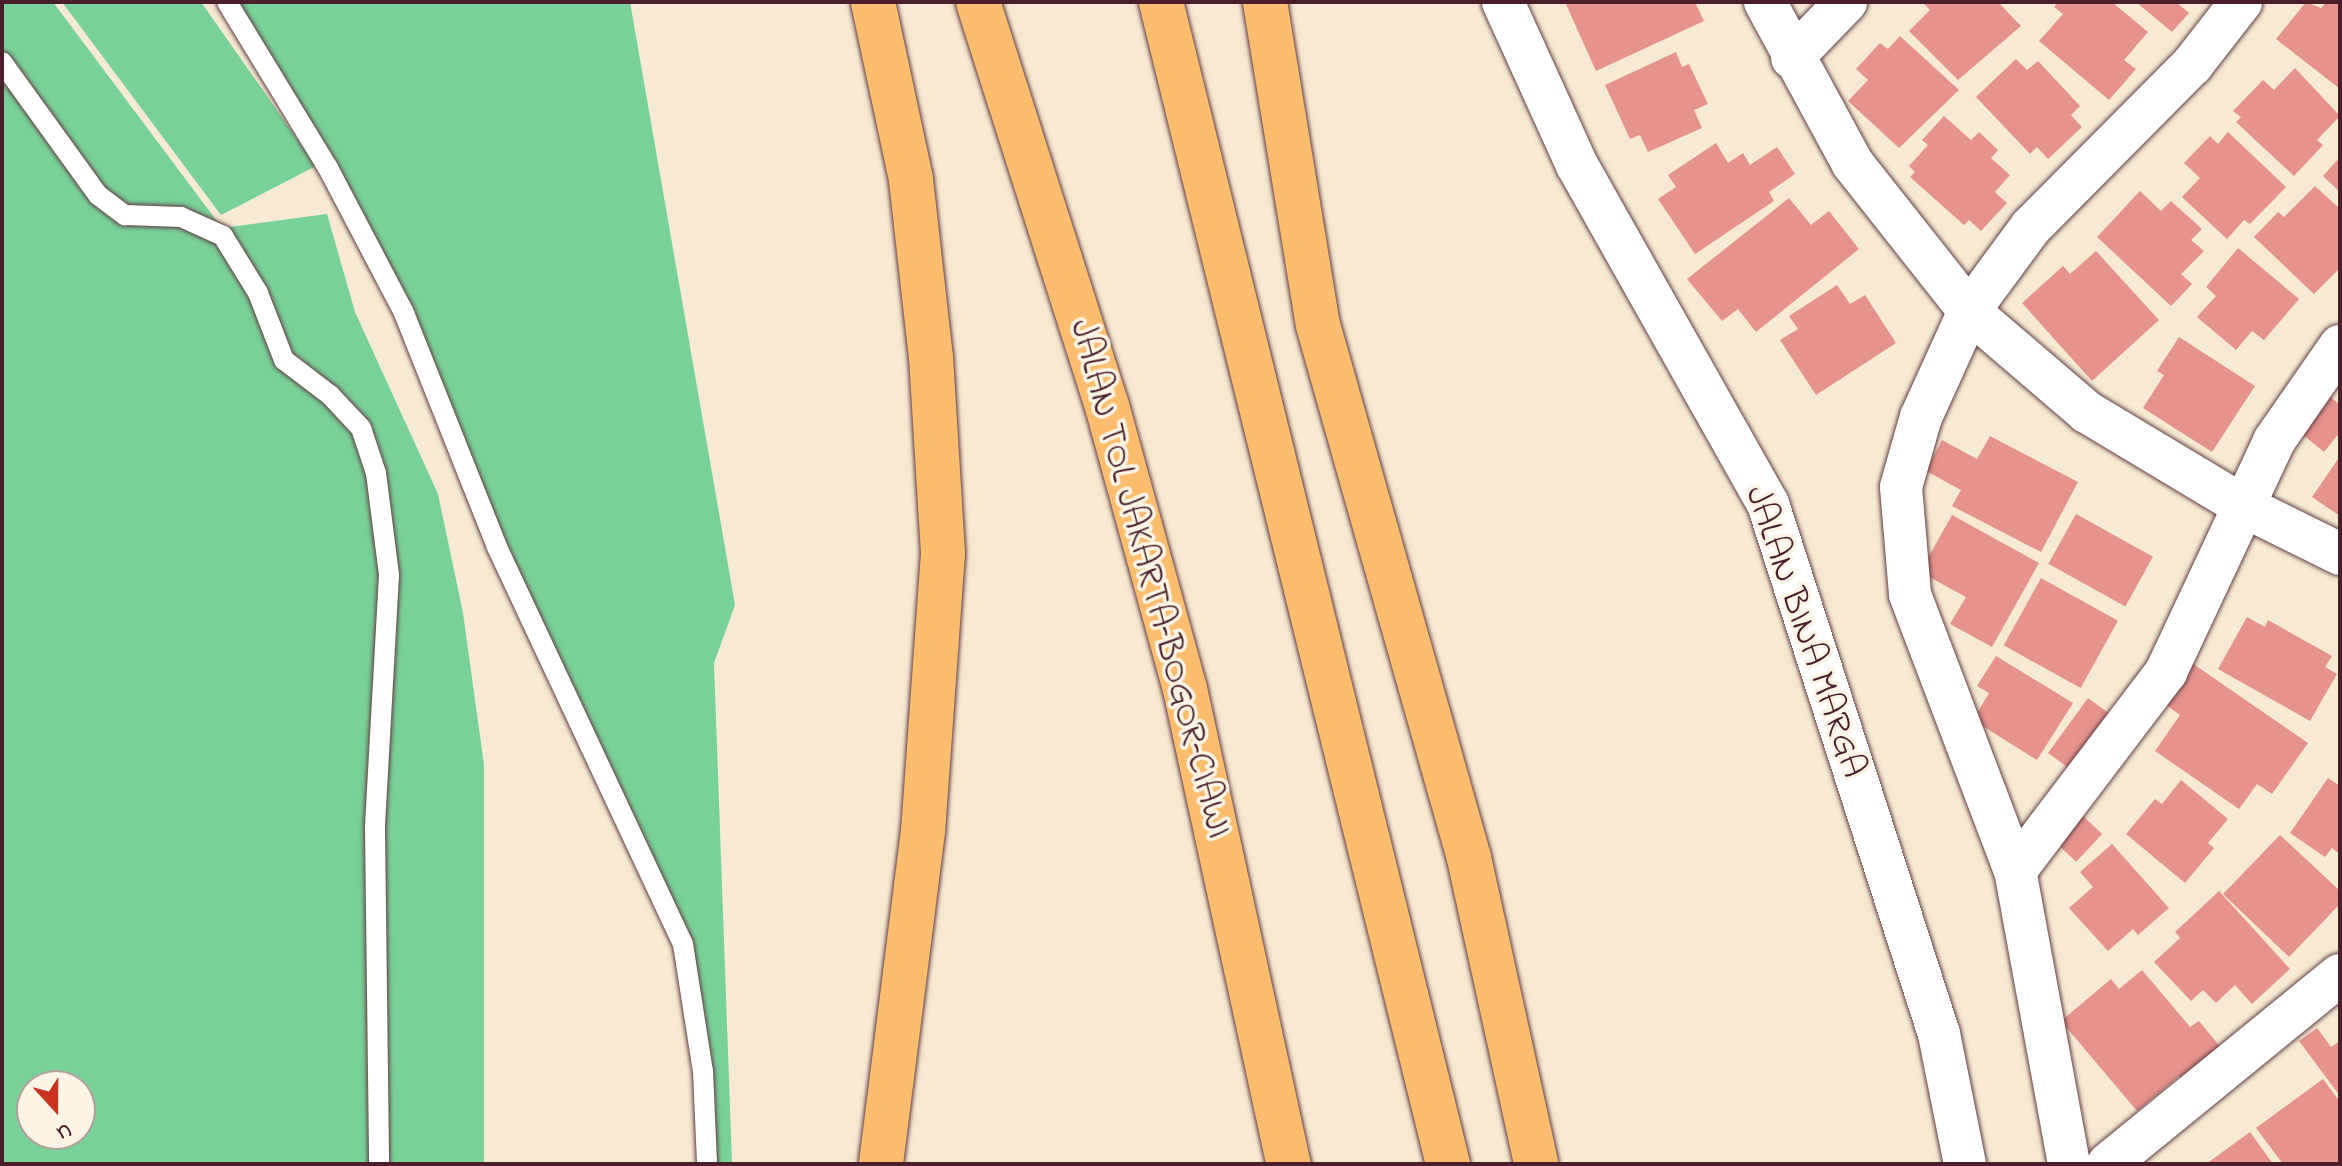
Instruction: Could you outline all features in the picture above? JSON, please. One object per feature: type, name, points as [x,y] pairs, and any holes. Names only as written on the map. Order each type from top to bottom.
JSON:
[{"type":"highway","points":[[873,2],[911,180],[931,357],[943,553],[923,831],[881,1164]]},
{"type":"highway","name":"JALAN TOL JAKARTA–BOGOR–CIAWI","points":[[978,2],[1107,406],[1181,674],[1289,1164]]},
{"type":"highway","points":[[1161,2],[1448,1164]]},
{"type":"highway","points":[[1265,2],[1318,325],[1469,858],[1536,1164]]},
{"type":"street","name":"JALAN BINA MARGA","points":[[1503,2],[1577,165],[1768,504],[1939,1034],[1965,1164]]},
{"type":"street","points":[[1765,2],[1792,58],[1853,164],[1969,311],[2087,412],[2245,507],[2340,554]]},
{"type":"street","points":[[1792,58],[1846,2]]},
{"type":"street","points":[[2069,1164],[2015,871],[1910,594],[1901,487],[1921,417],[1969,311],[2031,227],[2192,65],[2241,2]]},
{"type":"street","points":[[2015,871],[2166,672],[2274,441],[2340,346]]},
{"type":"street","points":[[2108,1164],[2340,975]]},
{"type":"lane","points":[[227,2],[328,168],[404,313],[497,547],[683,944],[703,1071],[707,1164]]},
{"type":"lane","points":[[2,62],[98,195],[125,215],[181,217],[223,236],[258,293],[284,360],[330,395],[361,428],[376,473],[389,575],[375,828],[379,1164]]},
{"type":"green space","points":[[2,2],[53,2],[222,228],[327,214],[355,312],[438,494],[463,613],[484,765],[484,1164],[2,1164]]},
{"type":"green space","points":[[62,2],[201,2],[316,166],[221,215]]},
{"type":"green space","points":[[223,2],[630,2],[735,605],[714,663],[732,1164],[706,1164],[683,944],[404,313]]},
{"type":"building","points":[[1565,2],[1695,2],[1704,21],[1596,71]]},
{"type":"building","points":[[1922,2],[1998,2],[2021,26],[1958,80],[1909,31],[1930,10]]},
{"type":"building","points":[[2058,2],[2112,2],[2148,32],[2124,60],[2136,69],[2109,100],[2039,41],[2063,14],[2054,7]]},
{"type":"building","points":[[2136,2],[2176,2],[2189,13],[2172,32]]},
{"type":"building","points":[[2306,2],[2321,8],[2326,2],[2340,2],[2340,89],[2276,39]]},
{"type":"building","points":[[1900,36],[1959,90],[1899,148],[1848,101],[1868,80],[1856,69],[1880,43],[1888,49]]},
{"type":"building","points":[[1676,52],[1682,67],[1689,64],[1708,104],[1694,110],[1702,128],[1648,152],[1640,135],[1630,139],[1605,85]]},
{"type":"building","points":[[2016,59],[2027,70],[2038,61],[2080,106],[2071,115],[2082,127],[2048,159],[2037,147],[2030,154],[1976,97]]},
{"type":"building","points":[[2295,68],[2340,116],[2317,140],[2323,145],[2294,176],[2236,122],[2241,117],[2233,111],[2263,80],[2274,90]]},
{"type":"building","points":[[1944,116],[1971,140],[1979,132],[1998,150],[1991,158],[2010,175],[1995,192],[2007,203],[1981,231],[1969,220],[1964,225],[1910,177],[1915,172],[1909,166],[1928,145],[1922,140]]},
{"type":"building","points":[[2228,132],[2286,187],[2250,224],[2244,220],[2227,239],[2182,197],[2200,178],[2184,163],[2210,136],[2218,144]]},
{"type":"building","points":[[1716,143],[1728,163],[1743,153],[1750,165],[1777,147],[1795,174],[1769,192],[1774,201],[1695,254],[1658,199],[1676,187],[1668,175]]},
{"type":"building","points":[[2340,157],[2340,192],[2323,176]]},
{"type":"building","points":[[2315,186],[2340,209],[2340,268],[2314,294],[2254,237],[2278,212],[2284,217]]},
{"type":"building","points":[[2140,191],[2161,211],[2171,201],[2202,229],[2191,240],[2204,251],[2181,274],[2192,284],[2171,306],[2097,237]]},
{"type":"building","points":[[1789,198],[1811,225],[1829,211],[1859,249],[1756,332],[1738,309],[1722,321],[1687,279]]},
{"type":"building","points":[[2238,248],[2299,299],[2264,340],[2252,331],[2236,350],[2197,317],[2216,296],[2206,287]]},
{"type":"building","points":[[2096,251],[2159,320],[2092,381],[2022,303],[2063,266],[2070,274]]},
{"type":"building","points":[[1837,285],[1850,304],[1865,295],[1896,343],[1816,395],[1780,340],[1798,329],[1789,316]]},
{"type":"building","points":[[2179,337],[2255,386],[2212,452],[2143,408],[2164,375],[2157,371]]},
{"type":"building","points":[[2327,394],[2340,405],[2340,432],[2324,452],[2297,430]]},
{"type":"building","points":[[1990,436],[2078,482],[2041,552],[1952,506],[1961,490],[1926,471],[1942,440],[1977,459]]},
{"type":"building","points":[[2340,456],[2340,516],[2312,497]]},
{"type":"building","points":[[2076,514],[2153,557],[2125,607],[2048,564]]},
{"type":"building","points":[[1952,515],[2039,563],[1992,647],[1950,624],[1966,597],[1920,572]]},
{"type":"building","points":[[2041,578],[2118,621],[2081,688],[2004,645]]},
{"type":"building","points":[[2247,617],[2265,627],[2268,620],[2332,656],[2325,667],[2337,674],[2310,721],[2218,669]]},
{"type":"building","points":[[1996,656],[2073,703],[2037,760],[1973,720],[1989,693],[1977,686]]},
{"type":"building","points":[[2186,659],[2308,743],[2272,794],[2257,784],[2239,809],[2155,751],[2180,715],[2158,699]]},
{"type":"building","points":[[2088,698],[2117,719],[2077,774],[2048,753]]},
{"type":"building","points":[[2328,778],[2340,786],[2340,854],[2332,848],[2325,857],[2290,833]]},
{"type":"building","points":[[2181,780],[2228,819],[2208,843],[2214,848],[2185,883],[2126,834],[2155,799],[2162,804]]},
{"type":"building","points":[[2070,804],[2102,834],[2076,862],[2044,832]]},
{"type":"building","points":[[2280,835],[2340,891],[2340,904],[2289,957],[2223,894]]},
{"type":"building","points":[[2112,844],[2169,908],[2138,935],[2133,929],[2108,951],[2069,908],[2093,887],[2080,872]]},
{"type":"building","points":[[2219,891],[2290,969],[2252,1004],[2235,985],[2216,1003],[2203,990],[2191,1001],[2154,962],[2180,938],[2175,932]]},
{"type":"building","points":[[2142,970],[2190,1027],[2199,1021],[2227,1055],[2189,1087],[2179,1076],[2137,1111],[2061,1021],[2111,979],[2119,989]]},
{"type":"building","points":[[2317,1028],[2331,1047],[2340,1041],[2340,1096],[2299,1041]]},
{"type":"building","points":[[2323,1079],[2340,1102],[2340,1164],[2283,1164],[2256,1128]]},
{"type":"building","points":[[2250,1132],[2273,1164],[2206,1164]]}]
